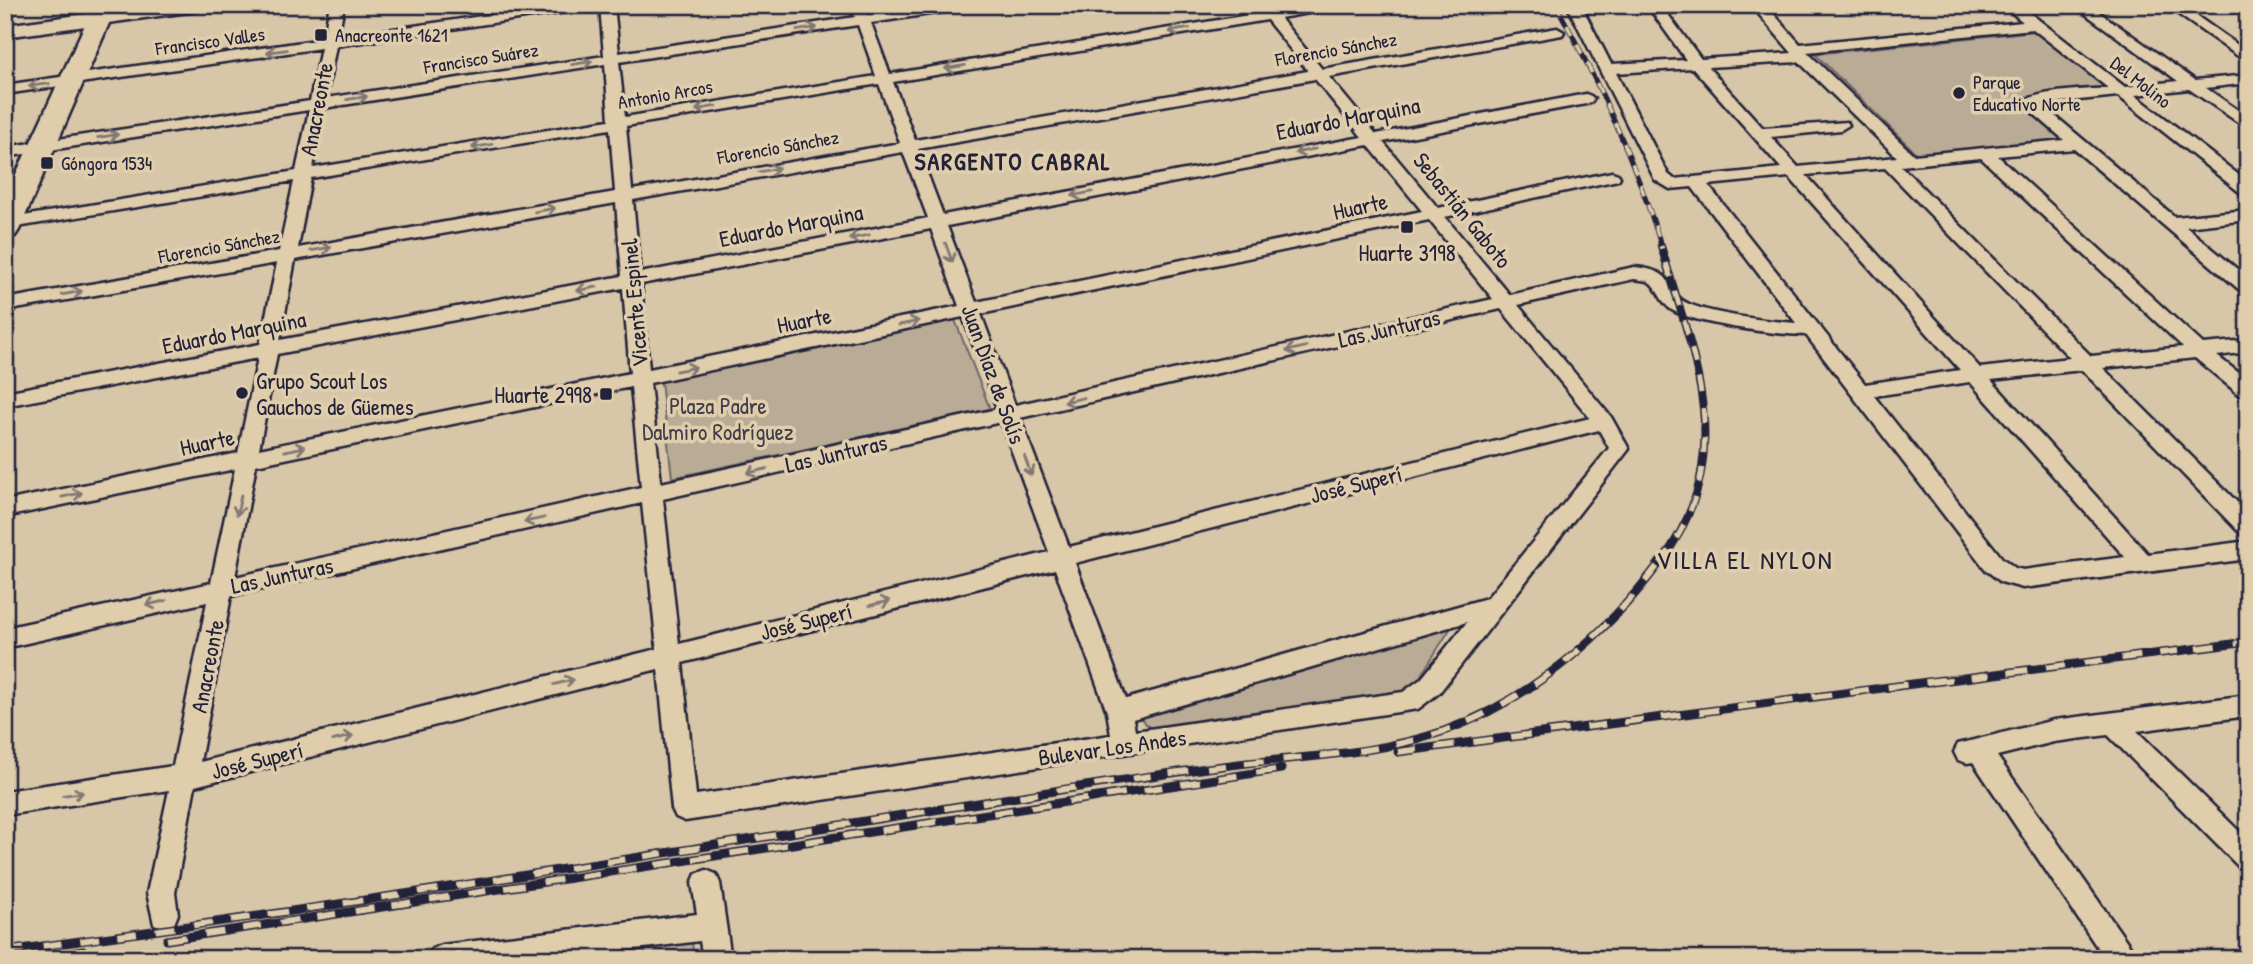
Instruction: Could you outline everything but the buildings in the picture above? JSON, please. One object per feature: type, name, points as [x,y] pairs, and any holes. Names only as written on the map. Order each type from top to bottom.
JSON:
[{"type":"main road","points":[[5,31],[103,12],[196,5]]},
{"type":"main road","points":[[6,226],[103,12]]},
{"type":"street","name":"Anacreonte","points":[[164,914],[161,894],[337,5]]},
{"type":"street","name":"Francisco Valles","points":[[5,90],[587,5]]},
{"type":"street","name":"Vicente Espinel","points":[[607,5],[640,378],[685,809]]},
{"type":"street","name":"Francisco Suárez","points":[[5,152],[612,58],[860,13],[963,5]]},
{"type":"street","name":"Antonio Arcos","points":[[6,226],[883,78],[1266,10],[1332,5]]},
{"type":"street","points":[[1596,5],[1575,6],[1661,177],[1670,184],[2076,144]]},
{"type":"street","points":[[1654,5],[1698,64],[2143,563]]},
{"type":"street","points":[[1758,5],[1799,53],[1910,161]]},
{"type":"street","points":[[2011,6],[2049,5]]},
{"type":"street","points":[[2081,5],[2248,124]]},
{"type":"street","points":[[2172,5],[2248,59]]},
{"type":"street","name":"Del Molino","points":[[2011,6],[2248,190]]},
{"type":"street","name":"Sebastián Gaboto","points":[[1266,10],[1604,422],[1619,449]]},
{"type":"street","name":"Juan Díaz de Solís","points":[[860,13],[1119,712],[1125,745]]},
{"type":"street","points":[[1606,69],[1698,64],[2035,25]]},
{"type":"street","name":"Florencio Sánchez","points":[[5,305],[1557,32]]},
{"type":"street","points":[[2248,79],[2190,83],[2036,100],[2030,103],[2248,288]]},
{"type":"street","name":"Eduardo Marquina","points":[[5,399],[1586,99]]},
{"type":"street","points":[[1759,133],[1841,125]]},
{"type":"street","points":[[1986,154],[2199,351],[2248,391]]},
{"type":"street","points":[[1889,163],[2248,527]]},
{"type":"street","name":"Huarte","points":[[5,509],[1612,177]]},
{"type":"street","points":[[1697,181],[1994,564],[2009,576],[2023,579],[2248,550]]},
{"type":"street","points":[[2172,223],[2248,215]]},
{"type":"street","name":"Las Junturas","points":[[5,638],[1634,273],[1646,273],[1663,283],[1673,302],[1690,310],[1770,328],[1813,329]]},
{"type":"street","points":[[1861,391],[1975,375],[2248,346]]},
{"type":"street","name":"José Superí","points":[[5,803],[185,777],[1604,422]]},
{"type":"street","name":"Bulevar Los Andes","points":[[685,809],[1409,702],[1430,686],[1619,449]]},
{"type":"street","name":"Bulevar Los Andes","points":[[1119,712],[1494,605]]},
{"type":"street","points":[[2122,959],[1973,751],[2054,731],[2248,705]]},
{"type":"street","points":[[2115,724],[2248,859]]},
{"type":"street","points":[[706,883],[717,959]]},
{"type":"street","points":[[442,959],[713,926]]},
{"type":"green space","name":"Parque Educativo Norte","points":[[2036,31],[2110,88],[2016,98],[2064,140],[1920,157],[1815,54]]},
{"type":"green space","name":"Plaza Padre Dalmiro Rodríguez","points":[[955,320],[990,409],[672,478],[661,381]]},
{"type":"green space","points":[[1452,626],[1406,699],[1152,730],[1142,720],[1148,714]]},
{"type":"green space","points":[[692,942],[694,959],[564,959]]},
{"type":"railway","points":[[1556,5],[1615,124],[1640,184],[1662,248]]},
{"type":"railway","points":[[1660,563],[1684,524],[1699,485],[1704,446],[1703,407],[1696,368],[1661,246]]},
{"type":"railway","points":[[5,951],[387,897],[1135,778],[1347,753],[1396,744],[1444,731],[1476,718],[1537,683],[1591,639],[1661,561]]},
{"type":"railway","points":[[1933,682],[2248,642]]},
{"type":"railway","points":[[1398,752],[1943,680]]},
{"type":"railway","points":[[167,940],[1281,769]]},
{"type":"railway","points":[[32,959],[84,951]]},
{"type":"place","name":"Anacreonte 1621","points":[[321,35]]},
{"type":"place","name":"Parque Educativo Norte","points":[[1959,93]]},
{"type":"place","name":"Góngora 1534","points":[[47,163]]},
{"type":"place","name":"Huarte 3198","points":[[1407,227]]},
{"type":"place","name":"Grupo Scout Los Gauchos de Güemes","points":[[242,393]]},
{"type":"place","name":"Huarte 2998","points":[[606,394]]},
{"type":"district","name":"SARGENTO CABRAL","points":[[1013,161]]},
{"type":"district","name":"VILLA EL NYLON","points":[[1745,559]]}]
